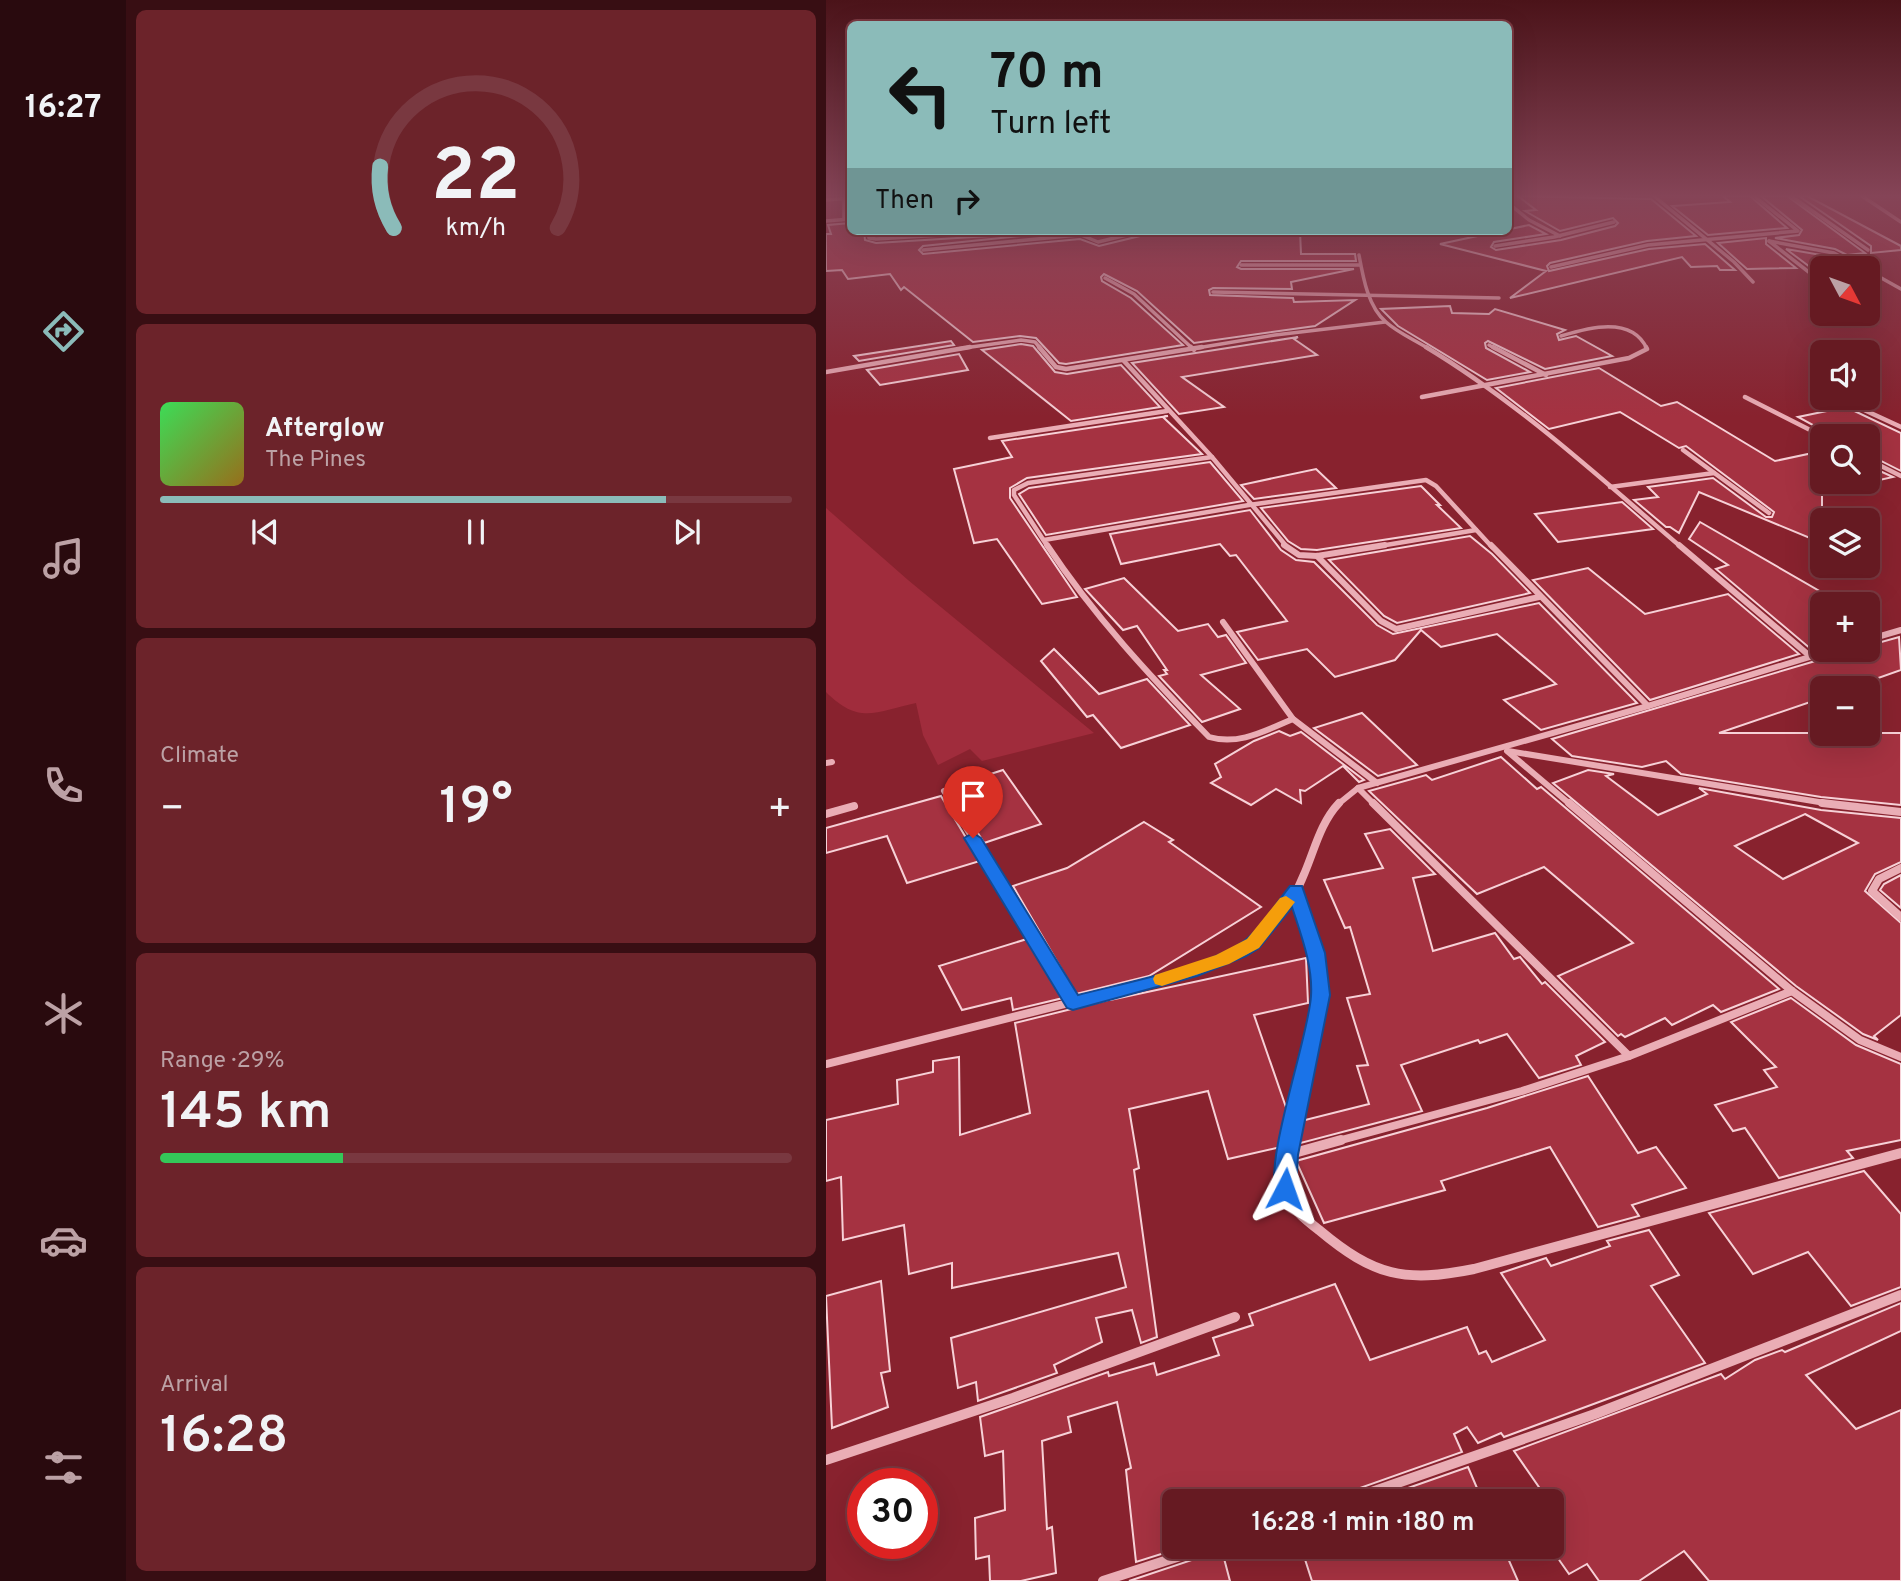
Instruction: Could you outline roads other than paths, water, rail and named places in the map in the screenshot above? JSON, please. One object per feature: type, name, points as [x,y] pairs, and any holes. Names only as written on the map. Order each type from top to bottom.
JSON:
[{"type":"street","points":[[1361,270],[1368,294],[1385,322],[1463,369],[1563,446],[1810,656]]},
{"type":"street","points":[[1742,270],[1753,282]]},
{"type":"street","points":[[1806,270],[1810,273]]},
{"type":"street","points":[[1880,277],[1901,289]]},
{"type":"street","points":[[1104,278],[1134,294],[1194,350]]},
{"type":"street","points":[[1213,292],[1499,298]]},
{"type":"street","points":[[826,372],[1021,340],[1035,342],[1060,369],[1194,350],[1275,335],[1385,322]]},
{"type":"street","points":[[1422,397],[1487,387],[1629,358],[1647,349],[1642,339],[1609,326],[1593,326],[1560,336]]},
{"type":"street","points":[[1489,345],[1546,375]]},
{"type":"street","points":[[1124,361],[1212,457],[1249,505],[1291,552],[1317,556],[1476,530]]},
{"type":"street","points":[[1745,397],[1810,430]]},
{"type":"street","points":[[1864,410],[1901,427]]},
{"type":"street","points":[[990,438],[1167,411]]},
{"type":"street","points":[[1683,450],[1769,513]]},
{"type":"street","points":[[1212,457],[1018,486],[1014,495],[1072,583],[1128,653],[1209,737],[1220,742],[1233,742],[1293,719]]},
{"type":"street","points":[[1880,466],[1901,476]]},
{"type":"street","points":[[1610,487],[1715,473]]},
{"type":"street","points":[[1044,540],[1249,505],[1426,480],[1436,486],[1539,597],[1648,706]]},
{"type":"street","points":[[1317,556],[1381,621],[1396,629],[1539,597]]},
{"type":"street","points":[[1223,622],[1293,719],[1377,783]]},
{"type":"street","points":[[1880,636],[1901,630]]},
{"type":"street","points":[[826,1064],[1191,971],[1240,951],[1253,944],[1296,890],[1330,810],[1344,796],[1377,783],[1503,750],[1810,657]]},
{"type":"street","points":[[1503,750],[1819,803],[1901,811]]},
{"type":"street","points":[[1503,750],[1792,991],[1860,1040],[1901,1057]]},
{"type":"street","points":[[1358,789],[1629,1056]]},
{"type":"street","points":[[944,791],[1073,1003]]},
{"type":"street","points":[[826,814],[854,806]]},
{"type":"street","points":[[1901,868],[1872,885],[1872,891],[1901,917]]},
{"type":"street","points":[[1296,890],[1316,953],[1321,995],[1287,1155],[1285,1189],[1299,1214],[1350,1256],[1387,1272],[1433,1277],[1474,1269],[1901,1153]]},
{"type":"street","points":[[1287,1155],[1522,1091],[1629,1056],[1792,991]]},
{"type":"street","points":[[1380,1489],[1595,1414],[1901,1295]]},
{"type":"street","points":[[826,1460],[1026,1394],[1235,1317]]},
{"type":"street","points":[[1103,1581],[1171,1559]]}]
